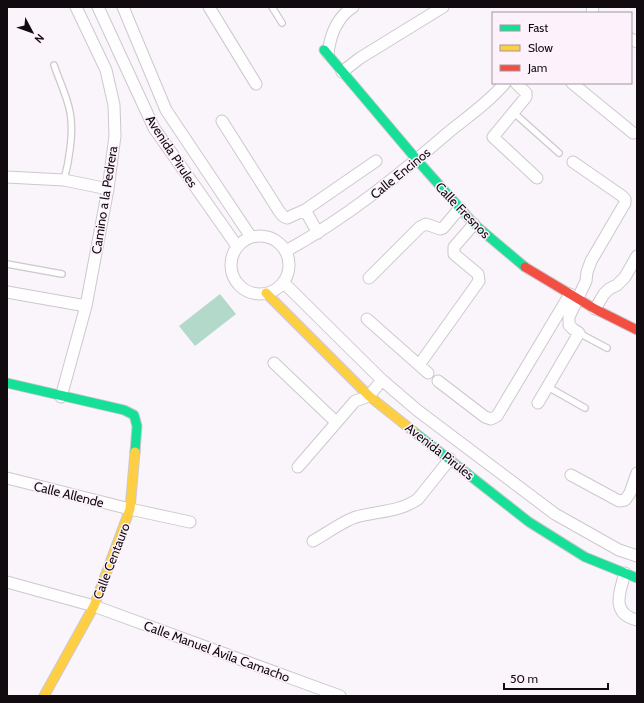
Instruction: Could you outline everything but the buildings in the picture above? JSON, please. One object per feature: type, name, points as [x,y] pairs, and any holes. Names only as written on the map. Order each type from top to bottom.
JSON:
[{"type":"street","name":"Camino a la Pedrera","points":[[61,397],[86,306],[108,188],[115,136],[114,105],[106,70],[76,7]]},
{"type":"street","name":"Avenida Pirules","points":[[123,7],[166,110],[251,237]]},
{"type":"street","points":[[209,7],[256,84]]},
{"type":"street","points":[[326,52],[332,32],[340,19],[353,7]]},
{"type":"street","points":[[342,72],[360,58],[443,7]]},
{"type":"street","name":"Avenida Pirules","points":[[101,8],[154,128],[237,246]]},
{"type":"street","name":"Calle Fresnos","points":[[326,52],[417,160],[474,224],[526,268],[596,309],[637,330]]},
{"type":"street","name":"Calle Encinos","points":[[286,251],[318,233],[370,198],[417,160],[504,84]]},
{"type":"street","points":[[517,84],[526,95],[493,137],[537,178]]},
{"type":"street","points":[[573,84],[633,133]]},
{"type":"street","points":[[222,121],[278,211],[287,218],[305,210],[376,161]]},
{"type":"street","points":[[438,381],[485,417],[491,419],[497,416],[573,296],[586,281],[587,272],[591,261],[625,203],[625,199],[572,162]]},
{"type":"street","points":[[7,177],[64,180],[108,188]]},
{"type":"street","points":[[369,278],[420,227],[426,224],[440,229],[443,228],[460,208]]},
{"type":"street","points":[[305,210],[318,233]]},
{"type":"street","points":[[419,365],[479,280],[478,274],[454,254],[453,251],[454,247],[474,224]]},
{"type":"street","points":[[259,235],[275,239],[286,251],[289,267],[287,275],[283,282],[275,289],[266,293],[255,294],[246,290],[238,284],[232,275],[230,266],[232,256],[237,246],[251,237],[259,235]]},
{"type":"street","points":[[596,309],[609,288],[617,285],[625,277],[637,256]]},
{"type":"street","name":"Avenida Pirules","points":[[283,282],[382,380],[417,410],[555,514],[618,550],[637,556]]},
{"type":"street","points":[[7,292],[86,306]]},
{"type":"street","name":"Avenida Pirules","points":[[266,293],[369,396],[529,522],[585,557],[637,578]]},
{"type":"street","points":[[538,403],[579,333],[572,329],[569,325],[573,296]]},
{"type":"street","points":[[367,319],[428,373]]},
{"type":"street","points":[[274,363],[336,422]]},
{"type":"street","points":[[298,467],[355,401],[369,396],[382,380]]},
{"type":"street","points":[[7,383],[61,397]]},
{"type":"street","name":"Calle Centauro","points":[[44,696],[94,606],[130,509],[137,426],[134,415],[124,410],[61,397]]},
{"type":"street","points":[[313,541],[355,517],[404,507],[412,503],[418,499],[450,459]]},
{"type":"street","points":[[571,475],[619,501],[625,500],[630,493],[637,473]]},
{"type":"street","name":"Calle Allende","points":[[7,478],[130,509],[190,522]]},
{"type":"street","points":[[625,573],[620,587],[619,605],[622,613],[629,618],[637,620]]},
{"type":"street","name":"Calle Manuel Ávila Camacho","points":[[7,582],[94,606],[338,696]]},
{"type":"lane","points":[[272,7],[282,23]]},
{"type":"lane","points":[[54,64],[70,112],[71,138],[67,170],[64,180]]},
{"type":"lane","points":[[513,112],[560,153]]},
{"type":"lane","points":[[7,264],[62,274]]},
{"type":"lane","points":[[579,333],[607,348]]},
{"type":"lane","points":[[548,387],[585,408]]},
{"type":"shaded area","points":[[220,294],[236,314],[195,346],[179,326]]},
{"type":"traffic: fast","points":[[324,50],[417,160],[474,224],[525,267]]},
{"type":"traffic: fast","points":[[7,383],[124,410],[134,415],[137,426],[135,452]]},
{"type":"traffic: fast","points":[[413,431],[529,522],[585,557],[637,578]]},
{"type":"traffic: slow","points":[[266,293],[369,396],[413,431]]},
{"type":"traffic: slow","points":[[44,696],[94,606],[130,509],[135,452]]},
{"type":"traffic: jam","points":[[525,267],[595,309],[637,330]]}]
